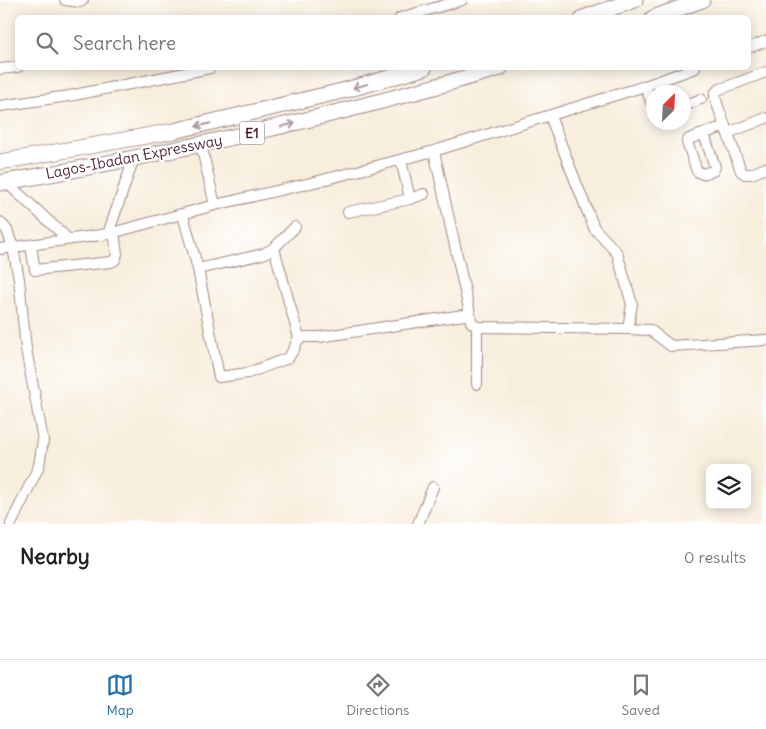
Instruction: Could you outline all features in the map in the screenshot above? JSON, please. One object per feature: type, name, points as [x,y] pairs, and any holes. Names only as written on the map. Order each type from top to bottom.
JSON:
[{"type":"highway","points":[[592,15],[635,0]]},
{"type":"highway","points":[[661,15],[702,0]]},
{"type":"highway","name":"Lagos-Ibadan Expressway","points":[[0,162],[174,131],[346,90],[417,70]]},
{"type":"highway","name":"Lagos-Ibadan Expressway","points":[[3,182],[201,145],[401,96],[493,70]]},
{"type":"highway","points":[[41,155],[42,175]]},
{"type":"street","points":[[65,0],[80,2],[83,0]]},
{"type":"street","points":[[410,15],[462,0]]},
{"type":"street","points":[[751,47],[766,41]]},
{"type":"street","points":[[0,69],[15,67]]},
{"type":"street","points":[[0,106],[69,96],[200,70]]},
{"type":"street","points":[[649,85],[690,70]]},
{"type":"street","points":[[766,72],[718,90],[715,93],[715,98],[741,171],[745,174],[751,174],[766,168]]},
{"type":"street","points":[[0,249],[111,233],[311,183],[434,151],[646,86]]},
{"type":"street","points":[[691,104],[701,100]]},
{"type":"street","points":[[550,116],[594,228],[617,253],[632,304],[628,329]]},
{"type":"street","points":[[704,134],[726,130],[766,118]]},
{"type":"street","points":[[201,145],[216,206]]},
{"type":"street","points":[[434,151],[471,322],[477,327],[650,330],[672,346],[766,340]]},
{"type":"street","points":[[31,246],[35,270],[115,260],[116,254],[111,233],[134,158]]},
{"type":"street","points":[[401,160],[410,199]]},
{"type":"street","points":[[3,182],[68,239]]},
{"type":"street","points":[[348,212],[410,199],[424,194]]},
{"type":"street","points":[[183,214],[198,269],[219,377],[248,373],[288,358],[299,338],[274,248]]},
{"type":"street","points":[[0,222],[7,230],[13,248],[19,279],[26,349],[44,440],[39,466],[11,524]]},
{"type":"street","points":[[198,269],[263,254],[274,248],[295,227]]},
{"type":"street","points":[[299,338],[319,337],[470,314]]},
{"type":"street","points":[[477,327],[477,384]]},
{"type":"street","points":[[418,524],[434,487]]}]
